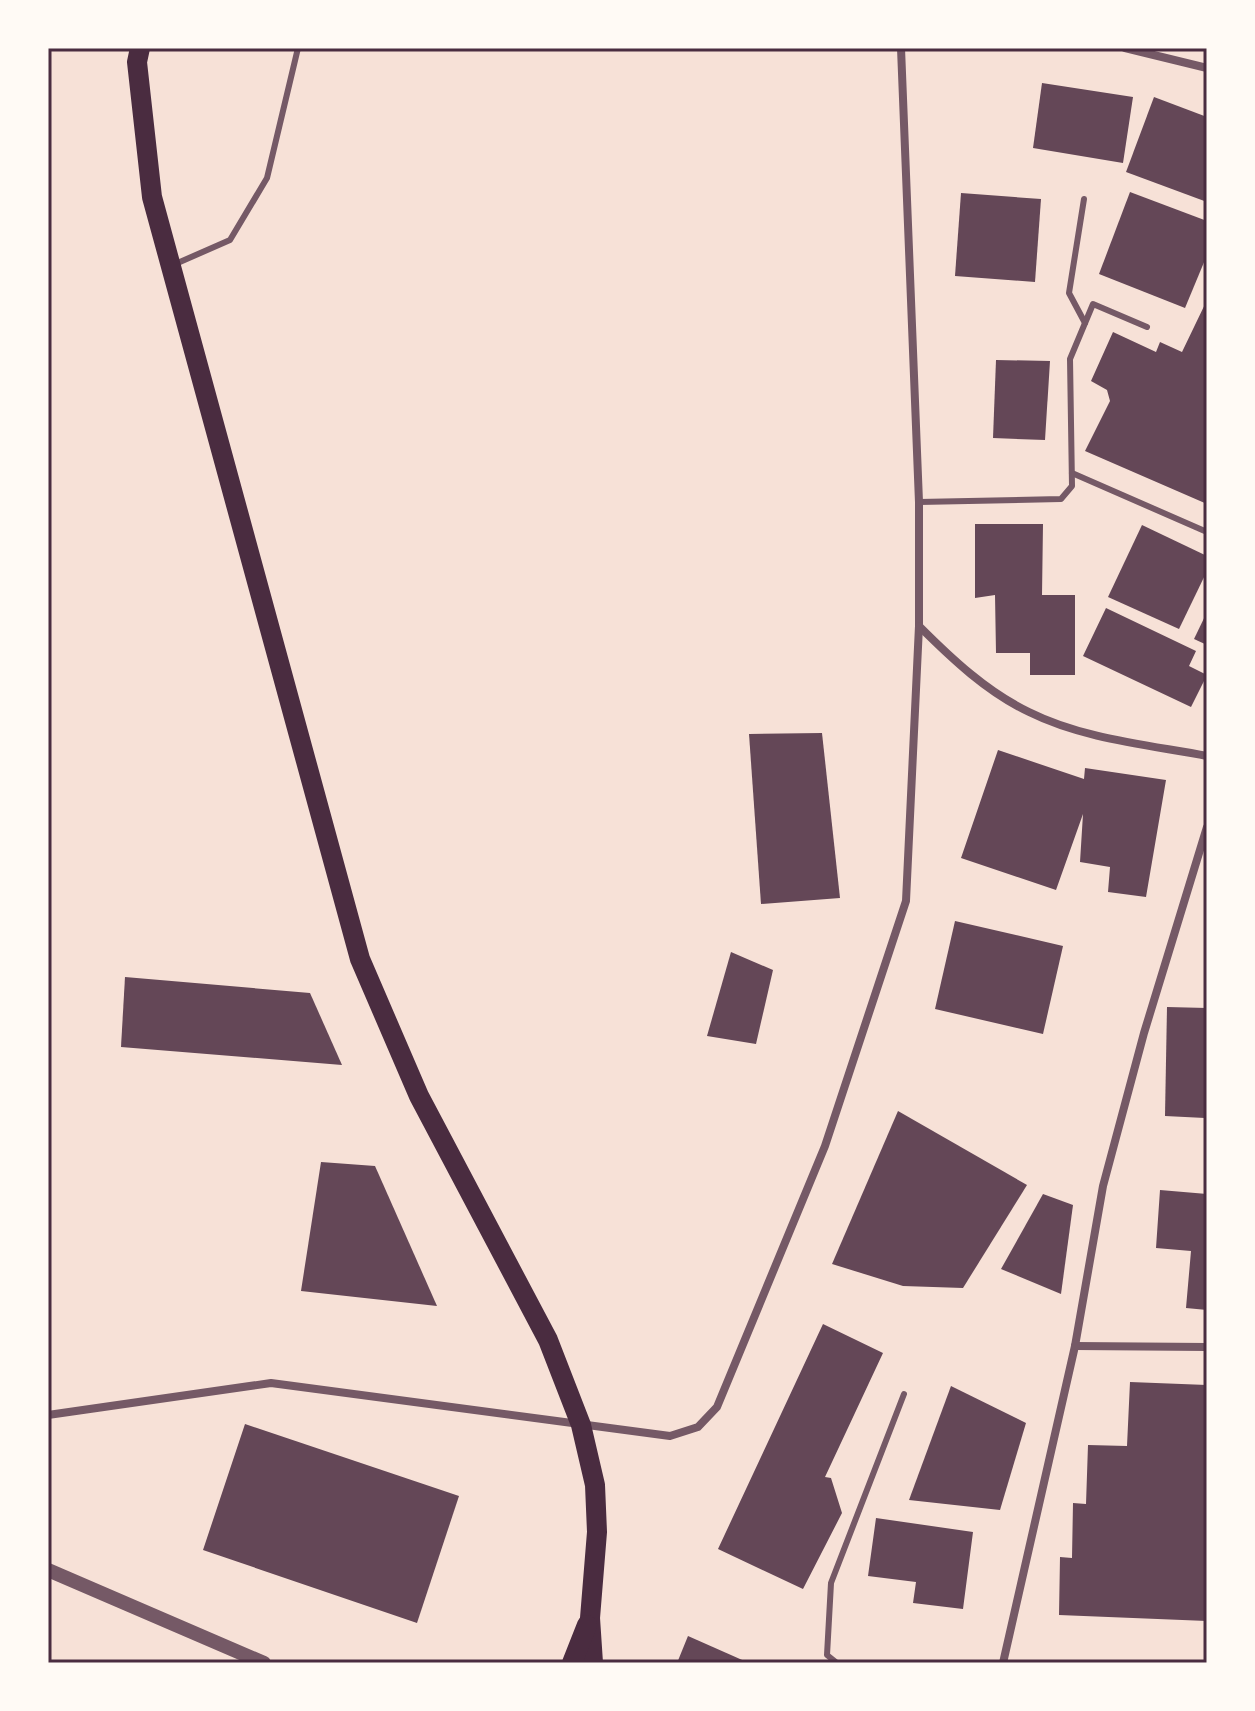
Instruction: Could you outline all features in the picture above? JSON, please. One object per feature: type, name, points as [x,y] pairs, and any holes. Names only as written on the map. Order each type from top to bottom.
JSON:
[{"type":"main road","points":[[140,48],[137,62],[152,197],[360,959],[419,1096],[548,1340],[581,1425],[595,1485],[597,1532],[590,1618],[593,1663]]},
{"type":"main road","points":[[572,1663],[590,1618]]},
{"type":"street","points":[[48,1415],[271,1383],[670,1436],[698,1427],[717,1407],[825,1146],[906,901],[919,626],[919,502],[901,48]]},
{"type":"street","points":[[1125,48],[1207,68]]},
{"type":"street","points":[[919,626],[958,665],[1029,713],[1102,736],[1207,756]]},
{"type":"street","points":[[1003,1663],[1075,1346],[1103,1186],[1144,1033],[1207,827]]},
{"type":"street","points":[[1075,1346],[1207,1347]]},
{"type":"street","points":[[48,1570],[264,1663]]},
{"type":"lane","points":[[171,266],[230,240],[267,178],[298,48]]},
{"type":"lane","points":[[1084,199],[1069,293],[1085,323]]},
{"type":"lane","points":[[919,502],[1061,499],[1072,486],[1070,359],[1093,304],[1147,327]]},
{"type":"lane","points":[[1072,473],[1207,532]]},
{"type":"lane","points":[[837,1663],[827,1655],[831,1583],[904,1394]]},
{"type":"building","points":[[1042,83],[1133,97],[1123,163],[1033,148]]},
{"type":"building","points":[[1154,97],[1207,117],[1207,202],[1126,172]]},
{"type":"building","points":[[1130,192],[1207,221],[1207,255],[1185,308],[1099,274]]},
{"type":"building","points":[[961,193],[1041,199],[1035,282],[955,276]]},
{"type":"building","points":[[1207,300],[1207,504],[1085,451],[1110,401],[1107,390],[1091,381],[1113,332],[1156,352],[1160,342],[1182,352]]},
{"type":"building","points":[[996,360],[1050,361],[1045,440],[993,438]]},
{"type":"building","points":[[975,524],[1043,524],[1042,595],[1075,595],[1075,675],[1030,675],[1030,653],[996,653],[995,595],[975,598]]},
{"type":"building","points":[[1142,525],[1207,556],[1207,571],[1179,629],[1108,597]]},
{"type":"building","points":[[1106,608],[1196,651],[1189,666],[1207,675],[1191,707],[1083,656]]},
{"type":"building","points":[[1207,612],[1207,645],[1194,639]]},
{"type":"building","points":[[822,733],[840,898],[761,904],[749,734]]},
{"type":"building","points":[[998,750],[1084,779],[1085,768],[1166,780],[1146,897],[1108,892],[1110,867],[1080,862],[1083,814],[1056,890],[961,858]]},
{"type":"building","points":[[955,921],[1063,946],[1043,1034],[935,1009]]},
{"type":"building","points":[[731,952],[773,970],[756,1044],[707,1036]]},
{"type":"building","points":[[125,977],[310,993],[342,1065],[121,1047]]},
{"type":"building","points":[[1167,1007],[1207,1008],[1205,1118],[1165,1116]]},
{"type":"building","points":[[898,1111],[1027,1185],[963,1288],[903,1286],[832,1264]]},
{"type":"building","points":[[321,1162],[375,1166],[437,1306],[301,1291]]},
{"type":"building","points":[[1160,1190],[1207,1194],[1207,1310],[1186,1308],[1191,1251],[1156,1248]]},
{"type":"building","points":[[1043,1194],[1073,1205],[1061,1294],[1001,1269]]},
{"type":"building","points":[[823,1324],[883,1353],[825,1477],[831,1478],[842,1513],[803,1589],[718,1549]]},
{"type":"building","points":[[1130,1382],[1207,1385],[1207,1621],[1059,1615],[1060,1557],[1072,1558],[1073,1503],[1086,1504],[1088,1445],[1127,1446]]},
{"type":"building","points":[[951,1386],[1026,1423],[1000,1510],[909,1500]]},
{"type":"building","points":[[245,1424],[459,1496],[417,1623],[203,1550]]},
{"type":"building","points":[[876,1518],[973,1532],[963,1609],[913,1603],[916,1582],[868,1576]]},
{"type":"building","points":[[688,1636],[749,1663],[677,1663]]}]
